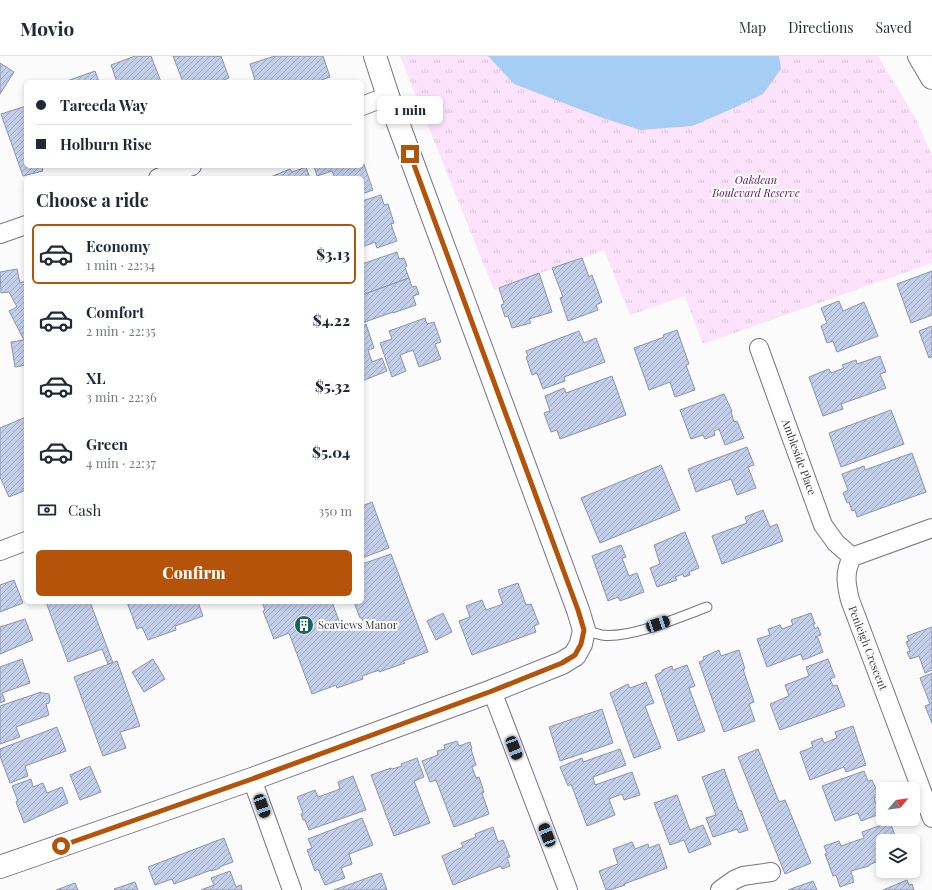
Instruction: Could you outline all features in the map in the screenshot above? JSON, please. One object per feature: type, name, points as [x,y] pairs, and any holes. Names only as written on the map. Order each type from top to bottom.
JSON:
[{"type":"street","points":[[1,865],[252,779],[492,691],[562,663],[575,655],[583,637],[573,595],[388,96],[375,56]]},
{"type":"street","points":[[919,56],[932,78]]},
{"type":"street","points":[[364,105],[388,96]]},
{"type":"street","points":[[164,176],[186,168]]},
{"type":"street","points":[[0,234],[24,226]]},
{"type":"street","name":"Ambleside Place","points":[[759,348],[824,524],[836,543],[852,557]]},
{"type":"street","points":[[852,557],[932,528]]},
{"type":"street","points":[[0,551],[24,542]]},
{"type":"street","name":"Penleigh Crescent","points":[[852,557],[848,565],[846,581],[850,600],[932,818]]},
{"type":"street","points":[[492,691],[568,890]]},
{"type":"street","points":[[252,779],[292,890]]},
{"type":"street","points":[[720,890],[742,876],[771,872]]},
{"type":"lane","points":[[583,637],[635,632],[707,607]]},
{"type":"green space","name":"Oakdean Boulevard Reserve","points":[[400,56],[878,56],[916,119],[932,156],[932,263],[703,344],[685,296],[630,315],[604,250],[494,290]]},
{"type":"water","points":[[488,56],[779,56],[781,69],[763,94],[734,108],[692,126],[640,130],[600,117],[514,84]]},
{"type":"building","points":[[135,56],[151,56],[160,80],[116,80],[111,65]]},
{"type":"building","points":[[173,56],[221,56],[229,78],[224,80],[182,80]]},
{"type":"building","points":[[275,56],[323,56],[330,77],[322,80],[255,80],[250,64]]},
{"type":"building","points":[[0,63],[14,72],[0,94]]},
{"type":"building","points":[[95,71],[98,80],[70,80]]},
{"type":"building","points":[[24,107],[24,168],[42,168],[43,171],[23,176],[1,114]]},
{"type":"building","points":[[364,165],[373,190],[364,193],[364,176],[334,176],[332,171],[317,176],[315,168],[364,168]]},
{"type":"building","points":[[306,168],[309,176],[273,176],[290,169],[292,172]]},
{"type":"building","points":[[381,195],[384,205],[388,204],[394,223],[391,224],[397,241],[377,248],[375,242],[364,246],[364,200]]},
{"type":"building","points":[[397,252],[399,259],[404,258],[407,266],[405,267],[409,278],[364,294],[364,263]]},
{"type":"building","points":[[582,258],[589,277],[592,275],[602,302],[596,305],[598,310],[568,321],[560,298],[563,297],[552,268]]},
{"type":"building","points":[[17,269],[20,283],[24,282],[24,340],[9,311],[17,307],[9,292],[1,293],[0,272]]},
{"type":"building","points":[[932,271],[932,315],[911,323],[897,284]]},
{"type":"building","points":[[539,273],[552,312],[529,319],[531,323],[512,328],[508,316],[505,317],[501,305],[504,304],[499,288]]},
{"type":"building","points":[[409,278],[412,287],[416,286],[419,294],[413,296],[416,305],[364,322],[364,294]]},
{"type":"building","points":[[839,301],[843,311],[864,302],[878,336],[837,352],[833,341],[827,343],[821,326],[827,323],[821,308]]},
{"type":"building","points":[[425,318],[427,324],[434,322],[441,342],[435,344],[441,359],[419,367],[413,350],[400,355],[406,371],[392,377],[380,343],[392,339],[389,331]]},
{"type":"building","points":[[366,324],[374,348],[368,350],[372,362],[382,358],[387,371],[364,380],[364,325]]},
{"type":"building","points":[[932,326],[932,357],[929,358],[919,331]]},
{"type":"building","points":[[677,330],[689,364],[686,365],[695,390],[675,397],[670,382],[649,390],[634,348],[664,337],[663,335]]},
{"type":"building","points":[[579,331],[584,343],[596,338],[605,362],[564,377],[565,381],[543,389],[537,373],[532,375],[526,357],[528,356],[526,351]]},
{"type":"building","points":[[24,340],[24,365],[15,367],[11,342]]},
{"type":"building","points":[[880,356],[886,372],[880,374],[886,388],[841,404],[843,409],[823,416],[809,377],[829,369],[831,373],[844,368],[842,365],[856,360],[857,364]]},
{"type":"building","points":[[612,376],[626,415],[560,439],[557,430],[551,432],[544,413],[550,411],[545,396],[564,388],[566,393]]},
{"type":"building","points":[[724,394],[732,411],[734,422],[737,421],[744,438],[725,445],[719,429],[714,431],[715,435],[705,439],[703,435],[691,439],[680,410]]},
{"type":"building","points":[[891,410],[904,444],[841,467],[829,433]]},
{"type":"building","points":[[24,418],[24,491],[9,497],[0,477],[0,428]]},
{"type":"building","points":[[747,447],[754,465],[748,467],[756,488],[737,495],[731,479],[696,492],[688,469]]},
{"type":"building","points":[[912,453],[926,492],[857,517],[855,510],[852,511],[849,502],[847,503],[843,493],[848,490],[842,474],[864,466],[865,470]]},
{"type":"building","points":[[661,465],[680,510],[600,543],[581,498]]},
{"type":"building","points":[[372,502],[389,548],[364,557],[364,505]]},
{"type":"building","points":[[763,510],[770,527],[777,524],[783,541],[722,564],[712,536],[747,523],[745,517]]},
{"type":"building","points":[[685,532],[699,568],[689,572],[690,575],[684,577],[683,574],[675,577],[677,580],[657,587],[650,568],[660,564],[654,545]]},
{"type":"building","points":[[621,545],[626,557],[622,558],[629,576],[637,573],[644,592],[620,601],[618,597],[608,601],[592,556]]},
{"type":"building","name":"Seaviews Manor","points":[[391,554],[428,652],[403,661],[405,663],[362,676],[363,679],[337,688],[336,685],[312,694],[289,633],[274,639],[263,611],[265,610],[263,604],[333,604],[342,629],[363,621],[362,618],[360,618],[355,604],[364,604],[364,563]]},
{"type":"building","points":[[14,580],[23,603],[0,612],[0,585]]},
{"type":"building","points":[[518,583],[526,605],[531,604],[539,624],[534,626],[536,632],[472,655],[459,621],[470,617],[466,606],[482,600],[486,610],[503,604],[498,590]]},
{"type":"building","points":[[47,604],[91,604],[113,663],[108,664],[102,649],[68,662]]},
{"type":"building","points":[[128,604],[199,604],[203,616],[175,626],[176,630],[148,640],[142,627],[137,629]]},
{"type":"building","points":[[443,613],[452,632],[436,640],[427,621]]},
{"type":"building","points":[[811,613],[815,624],[813,624],[815,629],[818,627],[821,635],[815,637],[818,638],[823,652],[803,660],[801,654],[767,667],[757,639],[770,635],[768,629],[780,625],[782,629],[793,625],[791,620]]},
{"type":"building","points":[[25,619],[33,640],[0,654],[0,627]]},
{"type":"building","points":[[932,627],[932,670],[925,673],[919,656],[910,659],[907,652],[910,651],[906,642],[909,641],[907,636]]},
{"type":"building","points":[[719,650],[721,656],[739,650],[745,669],[743,669],[754,702],[749,704],[755,721],[724,732],[699,662],[704,660],[703,657]]},
{"type":"building","points":[[22,659],[30,683],[2,693],[5,701],[0,703],[0,667]]},
{"type":"building","points":[[153,659],[165,679],[144,692],[132,672]]},
{"type":"building","points":[[828,659],[835,677],[830,679],[833,686],[837,685],[845,706],[780,730],[770,704],[789,696],[785,685],[809,676],[806,667]]},
{"type":"building","points":[[117,661],[140,726],[120,732],[126,748],[103,756],[74,677]]},
{"type":"building","points":[[687,665],[695,686],[689,688],[705,731],[678,741],[655,675],[672,666],[673,670]]},
{"type":"building","points":[[932,673],[932,723],[925,706],[930,704],[920,678]]},
{"type":"building","points":[[646,682],[654,703],[645,706],[661,748],[634,758],[610,693],[628,684],[630,688]]},
{"type":"building","points":[[41,692],[49,694],[49,703],[46,704],[49,715],[16,727],[20,737],[0,744],[0,706]]},
{"type":"building","points":[[602,709],[613,743],[560,761],[549,727]]},
{"type":"building","points":[[853,726],[866,765],[846,772],[844,767],[810,780],[800,752],[813,747],[811,742],[822,738],[824,743],[837,738],[835,732]]},
{"type":"building","points":[[57,727],[66,751],[25,766],[28,776],[10,783],[0,756],[0,749]]},
{"type":"building","points":[[457,741],[459,746],[470,742],[476,765],[472,767],[476,778],[479,777],[484,792],[482,793],[489,814],[454,827],[436,780],[430,782],[422,761],[438,755],[437,751],[445,749],[444,745]]},
{"type":"building","points":[[620,749],[626,765],[593,777],[595,785],[632,772],[640,795],[624,800],[622,794],[609,799],[615,815],[587,826],[571,784],[568,786],[560,767],[582,758],[583,762]]},
{"type":"building","points":[[758,749],[779,802],[785,800],[811,863],[785,874],[738,757]]},
{"type":"building","points":[[417,758],[424,777],[414,781],[430,823],[394,836],[371,775],[402,766],[401,764]]},
{"type":"building","points":[[90,766],[101,792],[80,800],[70,775]]},
{"type":"building","points":[[724,769],[739,811],[741,810],[748,830],[739,833],[737,829],[713,837],[706,818],[716,815],[702,777]]},
{"type":"building","points":[[864,771],[868,781],[872,780],[876,790],[876,798],[874,798],[876,803],[876,815],[861,821],[858,813],[835,821],[822,786]]},
{"type":"building","points":[[353,776],[366,810],[309,830],[305,820],[303,820],[301,814],[303,813],[297,797],[315,790],[318,797],[340,789],[338,782]]},
{"type":"building","points":[[31,779],[33,787],[43,783],[47,793],[62,787],[68,803],[24,823],[12,786]]},
{"type":"building","points":[[677,795],[690,830],[703,825],[711,844],[689,853],[684,840],[670,845],[654,803]]},
{"type":"building","points":[[362,818],[373,845],[349,854],[352,864],[341,868],[345,878],[325,885],[318,869],[315,871],[307,850],[312,848],[308,839]]},
{"type":"building","points":[[879,826],[891,826],[894,834],[876,834],[876,862],[869,866],[851,871],[854,882],[840,887],[836,875],[833,876],[825,854],[827,853],[824,846],[839,841],[841,846],[864,838],[862,832]]},
{"type":"building","points":[[493,827],[498,842],[503,840],[510,857],[507,858],[510,866],[502,869],[501,866],[453,885],[442,856],[463,847],[461,843],[476,837],[475,834]]},
{"type":"building","points":[[224,838],[233,862],[174,884],[172,879],[155,885],[148,867]]},
{"type":"building","points":[[632,842],[635,849],[648,844],[649,848],[659,844],[667,868],[624,884],[625,885],[606,890],[599,871],[618,864],[613,849]]},
{"type":"building","points":[[230,871],[236,887],[241,885],[242,890],[201,890],[214,885],[211,878]]},
{"type":"building","points":[[381,873],[387,890],[334,890]]},
{"type":"building","points":[[907,880],[909,885],[912,884],[914,890],[883,890]]},
{"type":"building","points":[[813,881],[817,890],[788,890]]},
{"type":"building","points":[[135,882],[138,890],[114,889]]},
{"type":"building","points":[[75,883],[78,890],[56,890]]},
{"type":"place","name":"Seaviews Manor","points":[[304,625]]},
{"type":"route","points":[[61,846],[252,779],[492,691],[562,663],[575,655],[581,644],[584,630],[578,610],[410,154]]}]
